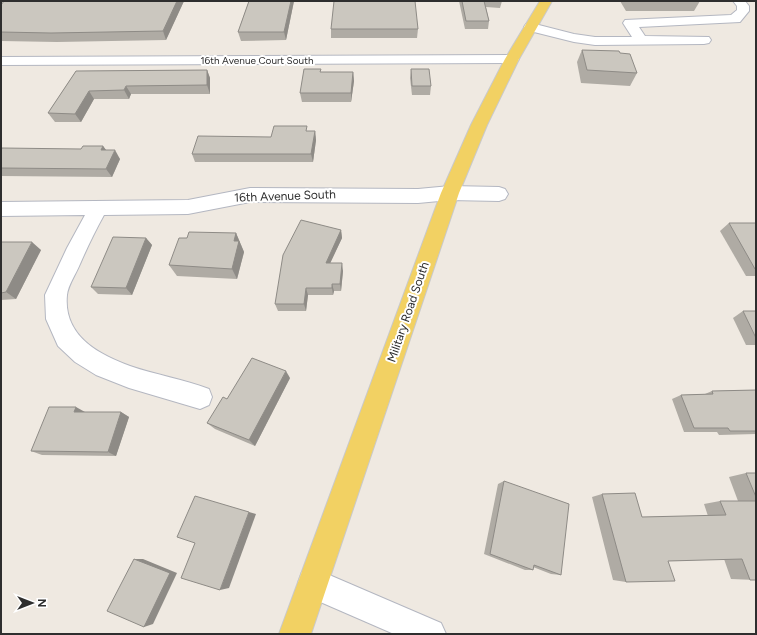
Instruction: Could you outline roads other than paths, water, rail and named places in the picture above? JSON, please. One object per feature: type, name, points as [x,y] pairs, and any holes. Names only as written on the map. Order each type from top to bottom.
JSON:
[{"type":"main road","name":"Military Road South","points":[[295,634],[450,193],[479,125],[512,59],[546,1]]},
{"type":"street","points":[[641,40],[630,23],[735,19],[743,11],[743,6],[738,1]]},
{"type":"street","points":[[531,27],[574,38],[595,41],[704,40]]},
{"type":"street","name":"16th Avenue Court South","points":[[1,61],[512,59]]},
{"type":"street","name":"16th Avenue South","points":[[1,208],[188,207],[250,195],[418,196],[450,193],[499,194]]},
{"type":"street","points":[[99,208],[83,234],[56,294],[57,324],[66,338],[81,355],[114,372],[200,397]]},
{"type":"street","points":[[313,583],[430,634]]}]
